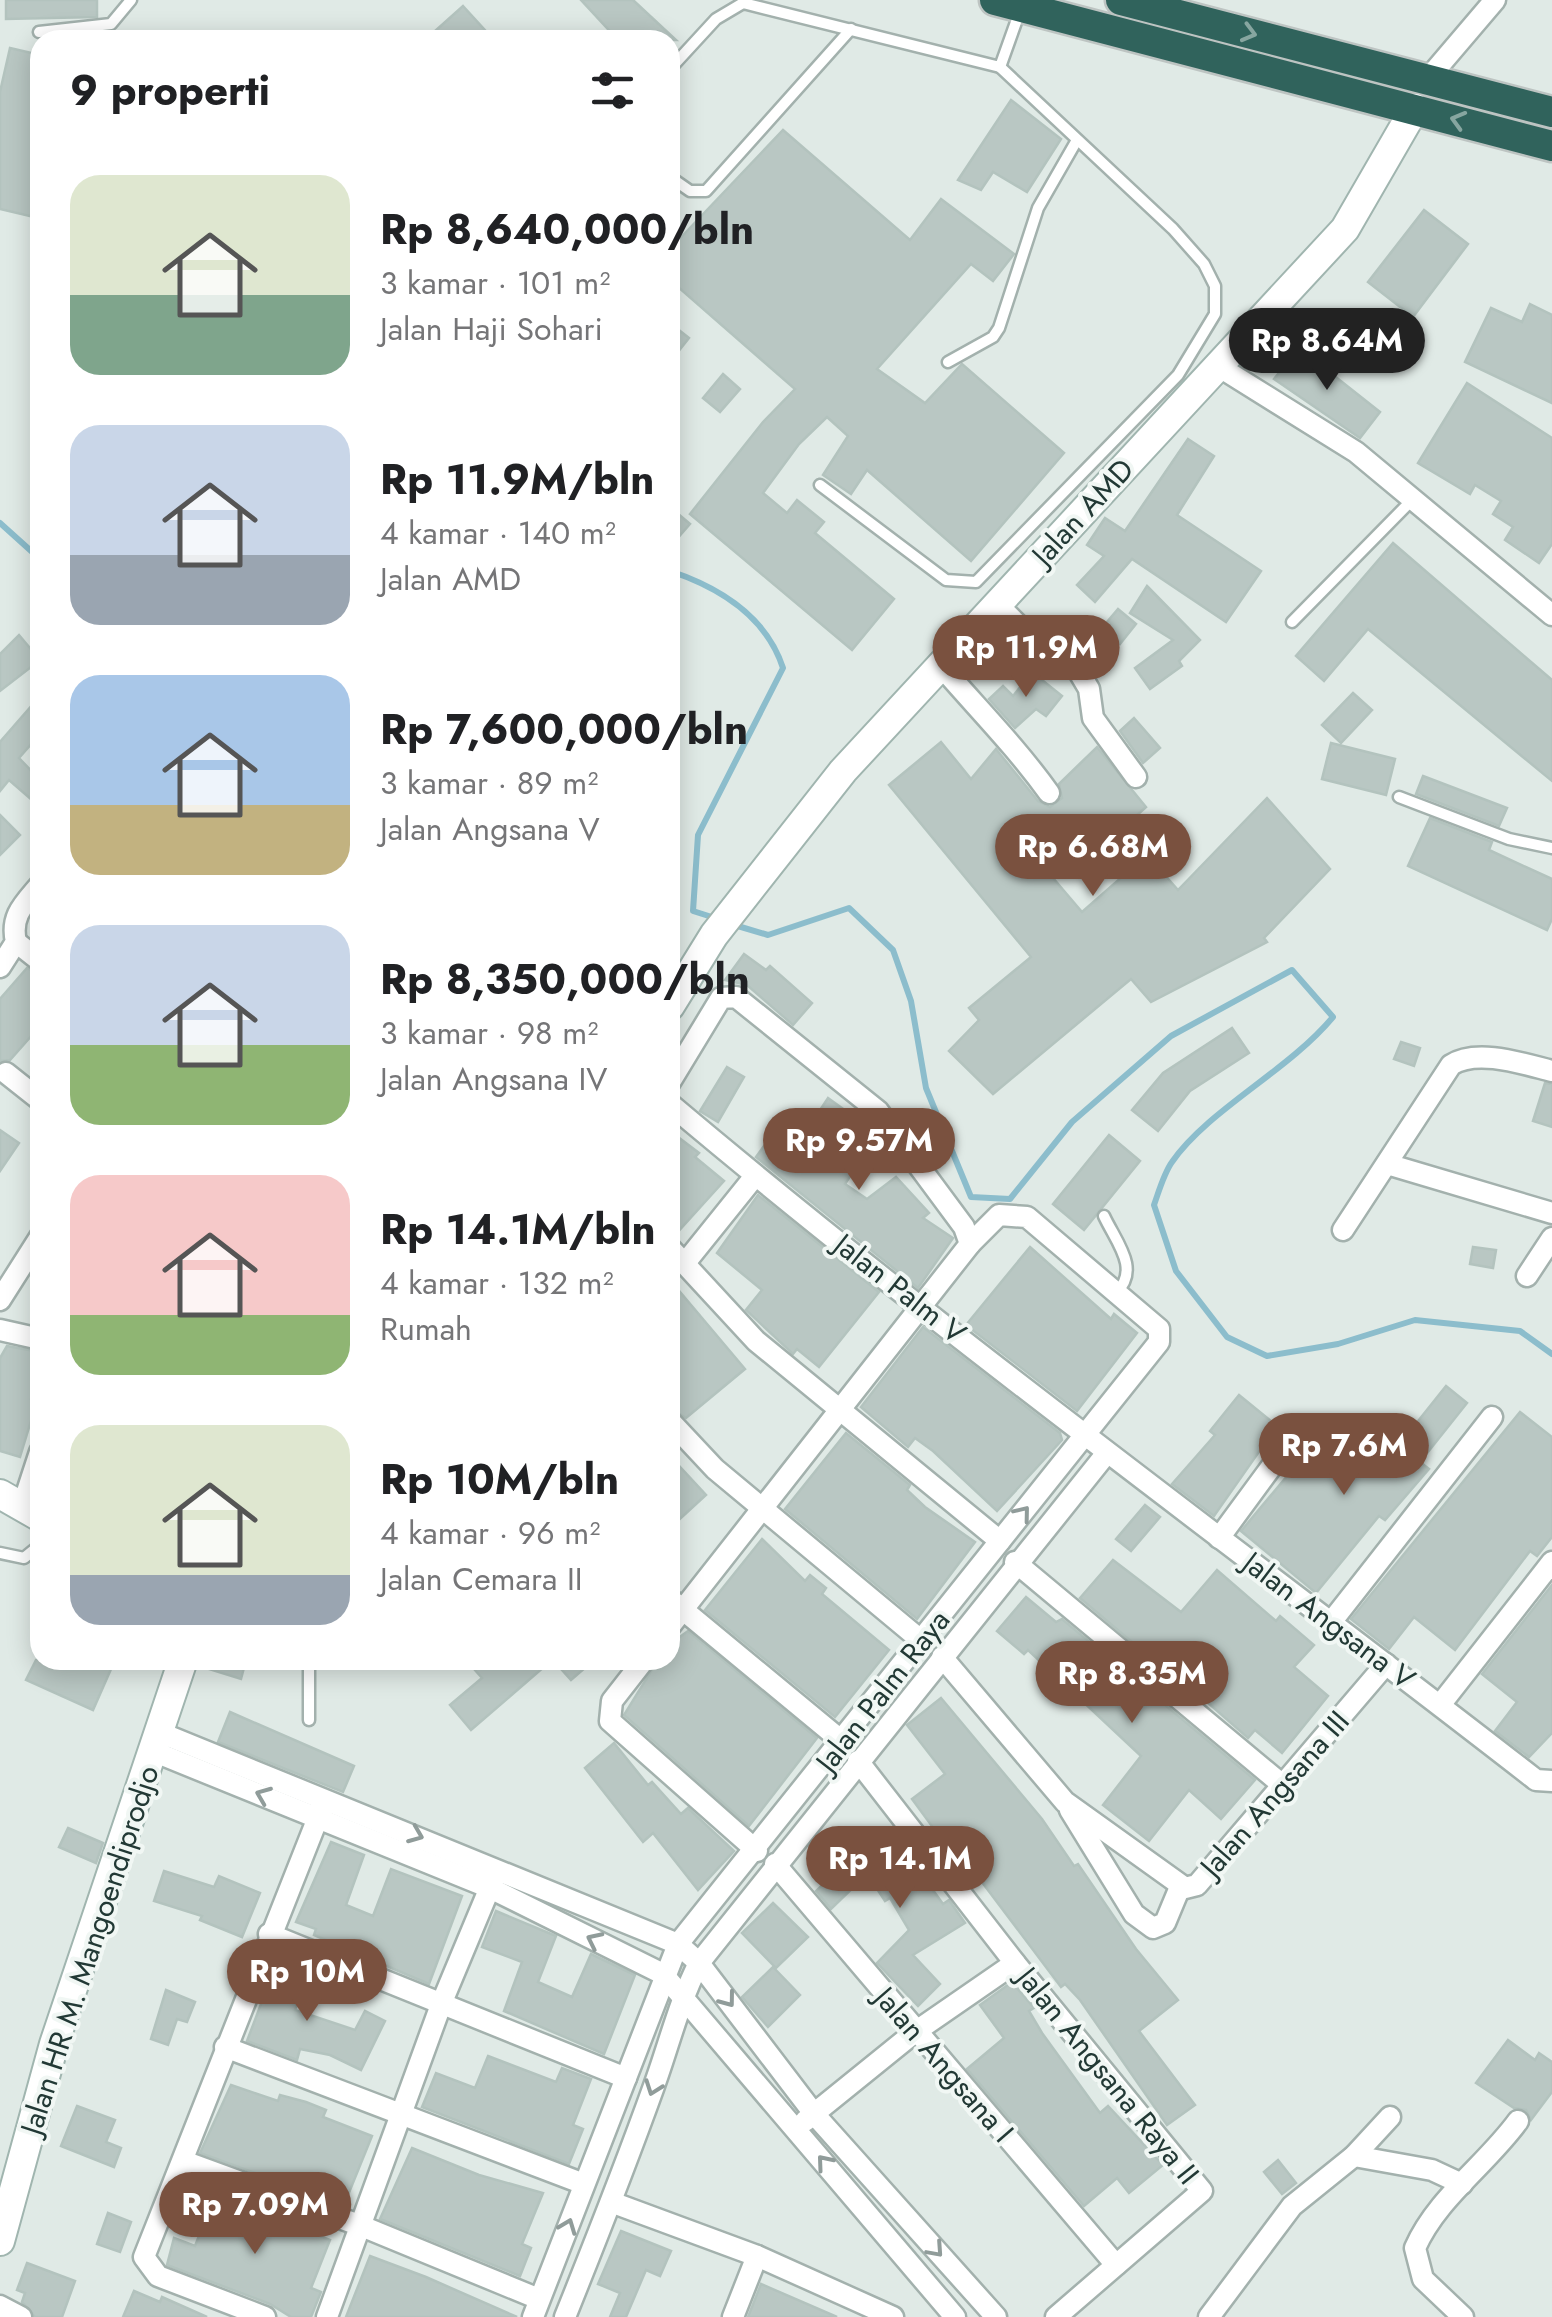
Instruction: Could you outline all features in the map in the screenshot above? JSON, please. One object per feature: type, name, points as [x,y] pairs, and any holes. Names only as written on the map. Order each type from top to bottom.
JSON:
[{"type":"highway","points":[[1124,1],[1200,36],[1420,94],[1552,146]]},
{"type":"highway","points":[[1120,32],[1136,22],[1136,12],[1124,1]]},
{"type":"highway","points":[[1008,4],[1120,32],[1200,36]]},
{"type":"highway","points":[[1420,94],[1547,107]]},
{"type":"street","points":[[1420,94],[1494,0]]},
{"type":"street","name":"Jalan AMD","points":[[680,990],[714,935],[843,771],[1344,229],[1420,94]]},
{"type":"street","points":[[1218,366],[1356,452],[1552,615]]},
{"type":"street","points":[[998,604],[1029,636],[1058,650],[1076,667],[1089,688],[1093,718],[1136,777]]},
{"type":"street","points":[[940,666],[996,729],[1011,740],[1049,793]]},
{"type":"street","points":[[0,968],[9,928],[30,899]]},
{"type":"street","points":[[9,928],[30,950]]},
{"type":"street","points":[[680,1066],[722,998],[736,997],[878,1110],[964,1227],[970,1244]]},
{"type":"street","points":[[1343,1230],[1451,1065],[1462,1058],[1513,1061],[1552,1071]]},
{"type":"street","points":[[2,1074],[30,1093]]},
{"type":"street","name":"Jalan Palm V","points":[[680,1112],[1106,1454]]},
{"type":"street","points":[[1386,1164],[1552,1213]]},
{"type":"street","points":[[680,1253],[755,1176]]},
{"type":"street","points":[[680,1605],[765,1508],[921,1304],[999,1214],[1028,1217],[1116,1294]]},
{"type":"street","points":[[1528,1276],[1552,1238]]},
{"type":"street","points":[[0,1300],[30,1253]]},
{"type":"street","points":[[680,1257],[756,1342],[1000,1541]]},
{"type":"street","name":"Jalan Palm Raya","points":[[536,2308],[663,1974],[678,1944],[757,1851],[1161,1336],[1116,1294]]},
{"type":"street","points":[[0,1330],[30,1338]]},
{"type":"street","points":[[1332,1620],[1492,1417]]},
{"type":"street","points":[[680,1432],[715,1469],[923,1642]]},
{"type":"street","points":[[1219,1538],[1298,1432]]},
{"type":"street","points":[[565,2317],[612,2202],[682,1996],[700,1963],[1015,1562],[1106,1454]]},
{"type":"street","name":"Jalan Angsana V","points":[[1106,1454],[1332,1620],[1536,1780],[1550,1777]]},
{"type":"street","points":[[21,1506],[30,1480]]},
{"type":"street","points":[[1015,1562],[1285,1787]]},
{"type":"street","points":[[1440,1706],[1552,1562]]},
{"type":"street","points":[[680,1617],[843,1742]]},
{"type":"street","name":"Jalan Angsana III","points":[[942,1657],[1065,1802],[1180,1887],[1196,1885],[1285,1787],[1386,1664]]},
{"type":"street","name":"Jalan HR M. Mangoendiprodjo","points":[[0,2242],[54,2044],[179,1670]]},
{"type":"street","points":[[636,1670],[612,1701],[609,1714],[614,1728],[757,1851]]},
{"type":"street","points":[[158,1742],[322,1808],[498,1868],[678,1944],[700,1963],[816,2115],[996,2317]]},
{"type":"street","name":"Jalan Angsana Raya II","points":[[858,1761],[1015,1963],[1202,2191],[1056,2317]]},
{"type":"street","points":[[1065,1802],[1088,1844],[1146,1924],[1153,1928],[1165,1923],[1180,1887]]},
{"type":"street","points":[[322,1808],[663,1974],[955,2317]]},
{"type":"street","points":[[265,2317],[158,2276],[145,2264],[146,2247],[184,2162],[225,2046],[322,1808]]},
{"type":"street","name":"Jalan Angsana I","points":[[775,1864],[1116,2265]]},
{"type":"street","points":[[327,2317],[442,2002],[498,1868]]},
{"type":"street","points":[[270,1934],[626,2078]]},
{"type":"street","points":[[794,2127],[816,2115],[915,2032],[1015,1963]]},
{"type":"street","points":[[225,2046],[584,2184]]},
{"type":"street","points":[[1209,2317],[1292,2206],[1354,2156],[1390,2117]]},
{"type":"street","points":[[1463,2317],[1423,2279],[1415,2248],[1462,2184],[1491,2159],[1518,2121]]},
{"type":"street","points":[[1354,2156],[1432,2170],[1462,2184]]},
{"type":"street","points":[[184,2162],[360,2224],[536,2308]]},
{"type":"street","points":[[612,2202],[757,2256],[893,2317]]},
{"type":"street","points":[[733,2317],[757,2256]]},
{"type":"street","points":[[0,2306],[21,2317]]},
{"type":"lane","points":[[57,30],[111,24],[132,0]]},
{"type":"lane","points":[[680,58],[716,18],[743,3],[1000,67],[1172,229],[1204,264],[1215,286],[1215,314],[1178,376],[976,582],[946,580],[820,486]]},
{"type":"lane","points":[[1000,67],[1008,4]]},
{"type":"lane","points":[[680,184],[690,191],[706,191],[851,30]]},
{"type":"lane","points":[[948,362],[992,337],[999,328],[1038,208],[1077,140]]},
{"type":"lane","points":[[1292,622],[1414,498]]},
{"type":"lane","points":[[1398,797],[1510,840],[1552,848]]},
{"type":"lane","points":[[1104,1216],[1129,1268],[1128,1282],[1116,1294]]},
{"type":"lane","points":[[0,1553],[24,1558],[30,1553]]},
{"type":"lane","points":[[309,1720],[310,1670]]},
{"type":"building","points":[[6,0],[97,0],[97,17],[6,19]]},
{"type":"building","points":[[581,0],[633,0],[665,30],[609,30]]},
{"type":"building","points":[[463,6],[485,30],[436,30]]},
{"type":"building","points":[[10,48],[30,53],[30,216],[0,209],[0,92]]},
{"type":"building","points":[[1011,100],[1061,139],[1027,192],[993,172],[981,190],[958,180]]},
{"type":"building","points":[[783,130],[910,240],[941,199],[1014,254],[993,281],[971,264],[877,369],[925,403],[962,364],[1064,453],[971,561],[867,470],[851,494],[823,475],[848,436],[827,417],[799,444],[763,493],[787,513],[797,500],[824,522],[815,533],[894,599],[852,650],[690,514],[763,422],[795,389],[680,289],[680,238]]},
{"type":"building","points":[[1424,210],[1468,244],[1413,317],[1368,282]]},
{"type":"building","points":[[1530,304],[1552,315],[1552,403],[1465,362],[1491,308],[1522,322]]},
{"type":"building","points":[[680,331],[689,338],[680,349]]},
{"type":"building","points":[[1299,348],[1380,412],[1360,438],[1274,379]]},
{"type":"building","points":[[723,374],[740,389],[720,412],[703,398]]},
{"type":"building","points":[[1467,383],[1552,438],[1552,544],[1539,563],[1505,540],[1513,527],[1493,514],[1501,501],[1475,485],[1470,494],[1418,463]]},
{"type":"building","points":[[1188,439],[1214,456],[1177,515],[1261,571],[1226,622],[1132,559],[1095,602],[1077,585],[1104,556],[1087,545],[1105,518],[1125,531]]},
{"type":"building","points":[[680,516],[690,524],[680,536]]},
{"type":"building","points":[[1393,543],[1552,680],[1552,781],[1368,629],[1324,681],[1296,656]]},
{"type":"building","points":[[1147,586],[1200,640],[1179,661],[1182,666],[1150,689],[1135,668],[1173,640],[1130,613]]},
{"type":"building","points":[[1118,609],[1136,624],[1120,644],[1101,629]]},
{"type":"building","points":[[19,635],[30,648],[30,668],[0,691],[0,654]]},
{"type":"building","points":[[1032,672],[1062,696],[1046,716],[1036,709],[1015,728],[989,699],[1003,686],[1013,696]]},
{"type":"building","points":[[1353,693],[1372,710],[1341,743],[1322,725]]},
{"type":"building","points":[[30,708],[30,745],[19,758],[30,770],[30,798],[9,780],[0,791],[0,742]]},
{"type":"building","points":[[1134,718],[1160,748],[1143,763],[1120,731]]},
{"type":"building","points":[[941,742],[971,779],[996,749],[1038,801],[1050,807],[1062,798],[1059,784],[1097,747],[1146,807],[1108,841],[1095,826],[1073,844],[1063,831],[1036,858],[1082,912],[1147,855],[1178,890],[1267,798],[1330,869],[1264,938],[1267,942],[1151,1002],[1131,979],[993,1094],[949,1051],[979,1020],[969,1008],[1031,957],[889,785]]},
{"type":"building","points":[[1331,743],[1395,759],[1386,795],[1322,779]]},
{"type":"building","points":[[1423,776],[1507,808],[1499,826],[1416,794]]},
{"type":"building","points":[[0,815],[20,835],[0,855]]},
{"type":"building","points":[[1430,818],[1492,842],[1489,850],[1552,879],[1552,919],[1547,930],[1408,866]]},
{"type":"building","points":[[744,954],[766,970],[770,966],[812,1003],[793,1025],[747,985],[725,980]]},
{"type":"building","points":[[27,968],[30,969],[30,1037],[10,1060],[0,1061],[0,999]]},
{"type":"building","points":[[1232,1028],[1249,1053],[1190,1091],[1158,1131],[1132,1110],[1163,1073]]},
{"type":"building","points":[[1401,1042],[1420,1048],[1414,1066],[1394,1059]]},
{"type":"building","points":[[727,1067],[744,1077],[718,1122],[700,1111]]},
{"type":"building","points":[[1545,1083],[1552,1084],[1552,1127],[1533,1121]]},
{"type":"building","points":[[828,1098],[878,1134],[845,1184],[867,1199],[896,1177],[929,1213],[923,1218],[953,1238],[918,1288],[756,1157],[769,1139],[791,1154]]},
{"type":"building","points":[[0,1130],[19,1143],[0,1171]]},
{"type":"building","points":[[1109,1135],[1140,1161],[1084,1230],[1053,1204]]},
{"type":"building","points":[[680,1139],[724,1181],[680,1229]]},
{"type":"building","points":[[758,1195],[879,1292],[819,1367],[797,1349],[793,1354],[746,1310],[762,1290],[717,1253]]},
{"type":"building","points":[[1030,1247],[1111,1319],[1114,1314],[1137,1333],[1077,1411],[966,1325]]},
{"type":"building","points":[[1473,1247],[1496,1250],[1493,1268],[1470,1264]]},
{"type":"building","points":[[680,1292],[745,1369],[686,1418],[680,1414]]},
{"type":"building","points":[[923,1327],[1060,1433],[1062,1440],[997,1511],[933,1451],[915,1438],[908,1447],[861,1407]]},
{"type":"building","points":[[7,1346],[30,1350],[30,1424],[20,1457],[0,1451],[0,1358]]},
{"type":"building","points":[[1446,1386],[1467,1403],[1420,1462],[1429,1469],[1385,1520],[1379,1516],[1316,1593],[1241,1531],[1314,1444],[1355,1476],[1387,1436],[1399,1445]]},
{"type":"building","points":[[1239,1395],[1277,1426],[1214,1516],[1172,1484],[1215,1435],[1210,1431]]},
{"type":"building","points":[[1520,1412],[1552,1437],[1552,1537],[1537,1556],[1530,1551],[1455,1650],[1414,1617],[1389,1649],[1351,1619]]},
{"type":"building","points":[[846,1433],[910,1485],[907,1490],[925,1507],[975,1542],[917,1619],[785,1509]]},
{"type":"building","points":[[680,1467],[706,1495],[680,1519]]},
{"type":"building","points":[[1145,1505],[1160,1517],[1131,1551],[1116,1539]]},
{"type":"building","points":[[762,1539],[805,1581],[810,1575],[826,1588],[822,1594],[889,1650],[835,1717],[705,1610]]},
{"type":"building","points":[[1113,1560],[1181,1612],[1217,1570],[1276,1621],[1280,1616],[1314,1645],[1294,1667],[1328,1696],[1282,1753],[1255,1730],[1248,1738],[1149,1651],[1146,1654],[1080,1598]]},
{"type":"building","points":[[1552,1585],[1552,1733],[1529,1757],[1495,1731],[1517,1702],[1482,1674]]},
{"type":"building","points":[[1026,1597],[1056,1622],[1062,1619],[1255,1780],[1221,1819],[1189,1790],[1149,1841],[1103,1805],[1141,1756],[1028,1650],[1024,1654],[997,1631]]},
{"type":"building","points":[[688,1631],[817,1738],[749,1826],[624,1715],[652,1670],[680,1670],[680,1637]]},
{"type":"building","points":[[31,1670],[111,1670],[93,1710],[26,1680]]},
{"type":"building","points":[[212,1670],[243,1670],[241,1679]]},
{"type":"building","points":[[475,1670],[540,1670],[471,1730],[450,1705],[482,1678]]},
{"type":"building","points":[[562,1670],[582,1670],[571,1680]]},
{"type":"building","points":[[941,1698],[1042,1819],[1074,1866],[1078,1864],[1136,1949],[1178,2000],[1139,2031],[1195,2105],[1167,2125],[1080,2000],[1065,1984],[1061,1987],[957,1849],[941,1831],[937,1833],[912,1799],[945,1774],[907,1725]]},
{"type":"building","points":[[230,1712],[354,1766],[343,1792],[218,1742]]},
{"type":"building","points":[[614,1743],[648,1785],[652,1782],[681,1814],[688,1808],[734,1851],[698,1890],[653,1833],[643,1842],[585,1768]]},
{"type":"building","points":[[68,1828],[103,1843],[96,1863],[59,1847]]},
{"type":"building","points":[[893,1835],[943,1904],[949,1900],[965,1923],[913,1955],[940,1984],[918,2006],[877,1963],[909,1930],[890,1898],[885,1901],[870,1878],[864,1877],[831,1909],[816,1891],[836,1872]]},
{"type":"building","points":[[331,1842],[364,1855],[346,1905],[373,1916],[391,1869],[462,1896],[429,1984],[314,1935],[316,1929],[296,1922]]},
{"type":"building","points":[[164,1871],[214,1887],[219,1876],[260,1893],[242,1937],[200,1920],[202,1916],[154,1901]]},
{"type":"building","points":[[773,1903],[808,1937],[776,1968],[742,1933]]},
{"type":"building","points":[[496,1911],[556,1936],[538,1982],[572,1997],[591,1954],[635,1975],[604,2054],[504,2011],[522,1962],[482,1947]]},
{"type":"building","points":[[278,1959],[309,1971],[295,2010],[355,2030],[365,2011],[385,2021],[361,2070],[330,2055],[300,2049],[297,2060],[247,2041]]},
{"type":"building","points":[[773,1967],[800,1995],[768,2027],[742,1997]]},
{"type":"building","points":[[1012,1982],[1034,2008],[1029,2011],[1042,2033],[1100,2113],[1108,2106],[1163,2165],[1129,2193],[1117,2178],[1084,2206],[967,2069],[1004,2038],[980,2005]]},
{"type":"building","points":[[166,1990],[195,2002],[187,2022],[177,2019],[168,2045],[151,2039]]},
{"type":"building","points":[[1508,2040],[1535,2060],[1539,2053],[1552,2062],[1552,2092],[1531,2120],[1526,2110],[1514,2108],[1476,2083]]},
{"type":"building","points":[[488,2056],[556,2082],[562,2068],[591,2079],[573,2125],[583,2129],[569,2164],[422,2107],[436,2073],[475,2088]]},
{"type":"building","points":[[231,2085],[278,2101],[280,2095],[306,2102],[326,2110],[323,2117],[372,2136],[344,2205],[200,2153]]},
{"type":"building","points":[[77,2106],[115,2120],[106,2142],[121,2148],[114,2167],[61,2146]]},
{"type":"building","points":[[412,2148],[479,2175],[543,2193],[522,2244],[531,2248],[520,2276],[380,2219]]},
{"type":"building","points":[[1278,2160],[1296,2183],[1282,2194],[1264,2172]]},
{"type":"building","points":[[215,2195],[330,2240],[311,2288],[321,2292],[311,2317],[291,2317],[270,2304],[167,2265],[174,2238],[195,2246]]},
{"type":"building","points":[[108,2213],[131,2222],[120,2252],[97,2244]]},
{"type":"building","points":[[621,2231],[671,2251],[660,2276],[646,2270],[626,2317],[610,2317],[620,2293],[598,2284]]},
{"type":"building","points":[[370,2256],[426,2277],[517,2317],[346,2317]]},
{"type":"building","points":[[27,2263],[75,2281],[62,2317],[35,2317],[22,2302],[25,2293],[17,2290]]},
{"type":"building","points":[[761,2284],[837,2317],[748,2317]]},
{"type":"building","points":[[134,2291],[160,2302],[162,2297],[207,2317],[123,2317]]},
{"type":"waterway","points":[[0,523],[30,550]]},
{"type":"waterway","points":[[680,575],[739,606],[765,633],[783,668],[698,835],[693,911],[715,918]]},
{"type":"waterway","points":[[731,924],[768,935],[849,908],[893,950],[911,1001],[926,1088],[971,1197],[1010,1199],[1072,1122],[1171,1036],[1292,970],[1333,1017],[1294,1055],[1206,1125],[1169,1166],[1154,1205],[1176,1271],[1227,1337],[1267,1356],[1338,1344],[1415,1320],[1520,1331],[1552,1354]]}]
